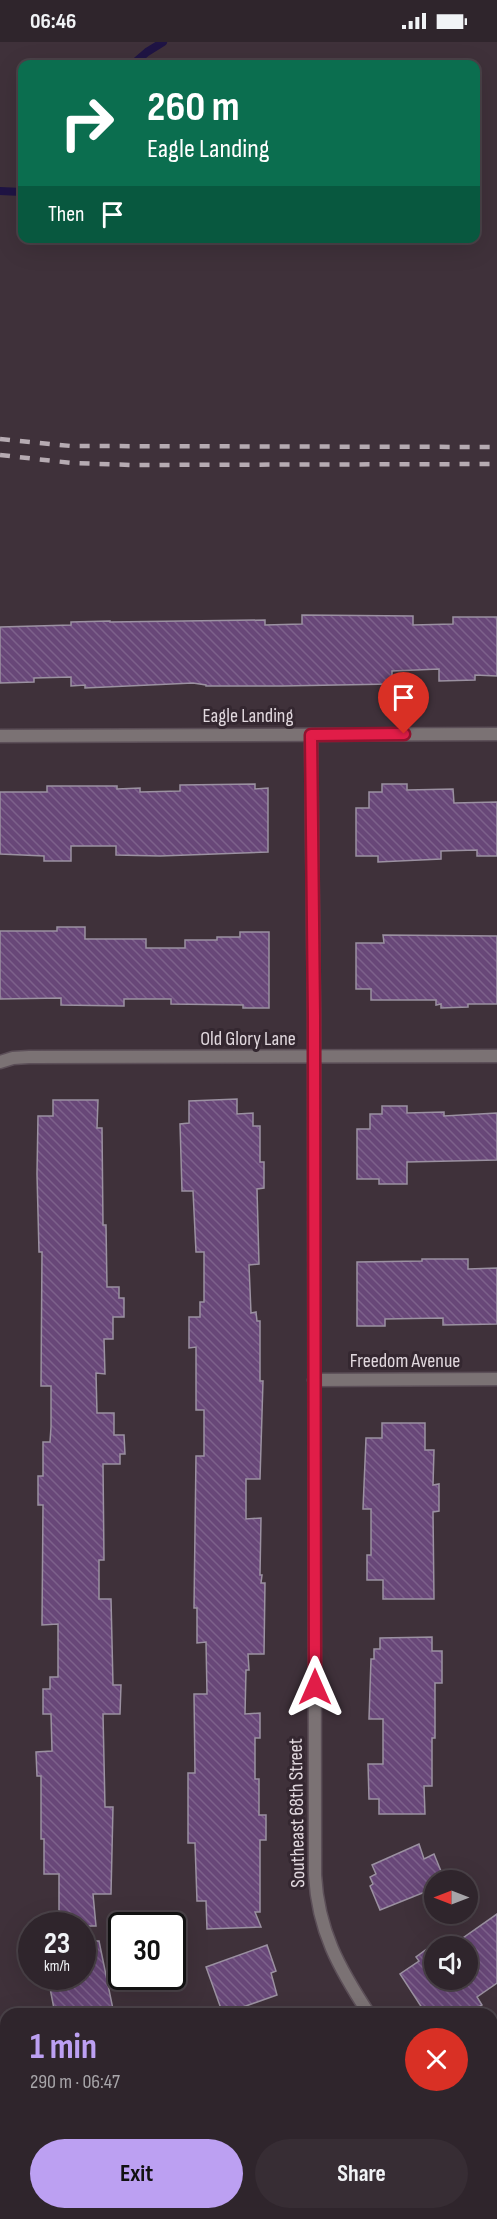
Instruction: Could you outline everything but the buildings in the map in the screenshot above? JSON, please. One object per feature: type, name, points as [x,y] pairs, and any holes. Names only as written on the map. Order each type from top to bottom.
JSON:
[{"type":"street","name":"Eagle Landing","points":[[0,736],[497,734]]},
{"type":"street","name":"Southeast 68th Street","points":[[311,735],[316,1898],[331,1948],[342,1972],[365,2008]]},
{"type":"street","name":"Old Glory Lane","points":[[0,1062],[12,1058],[30,1057],[497,1056]]},
{"type":"street","name":"Freedom Avenue","points":[[314,1380],[497,1379]]},
{"type":"waterway","points":[[138,60],[163,42]]},
{"type":"waterway","points":[[0,191],[18,192]]},
{"type":"railway","points":[[0,439],[71,446],[497,447]]},
{"type":"railway","points":[[0,455],[72,463],[131,465],[497,464]]},
{"type":"route","points":[[315,1687],[314,1015],[311,735],[404,734]]}]
